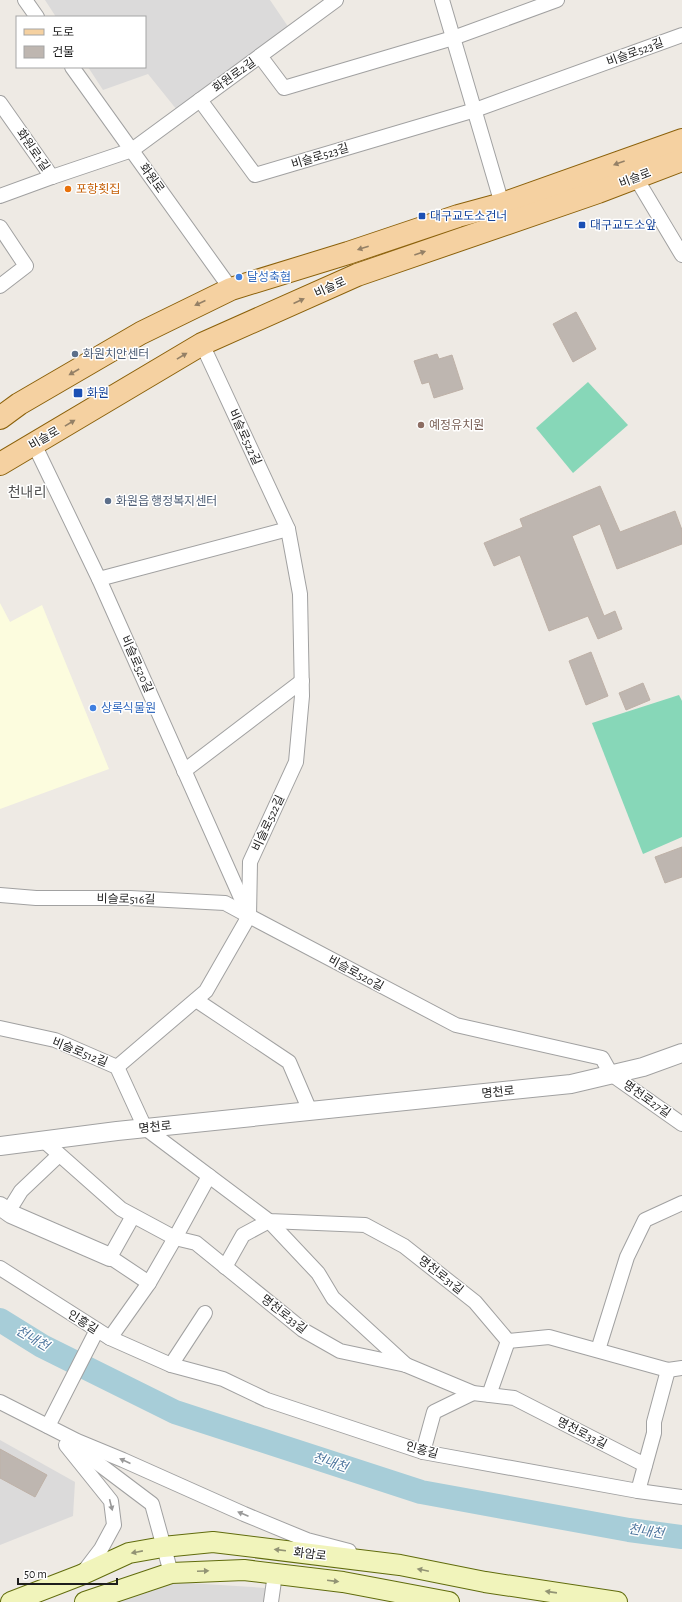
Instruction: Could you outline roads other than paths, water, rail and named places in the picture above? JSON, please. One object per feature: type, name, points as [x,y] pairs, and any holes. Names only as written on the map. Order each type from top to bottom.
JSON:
[{"type":"main road","name":"비슬로","points":[[0,464],[202,344],[357,275],[641,176],[681,147]]},
{"type":"main road","name":"비슬로","points":[[0,418],[19,404],[141,333],[231,289],[348,253],[458,216],[502,204],[560,184],[681,147]]},
{"type":"main road","points":[[526,217],[539,205],[562,196],[560,184]]},
{"type":"main road","name":"화암로","points":[[12,1602],[81,1575],[129,1553],[164,1547],[213,1542],[400,1565],[485,1582],[617,1602]]},
{"type":"main road","name":"화암로","points":[[85,1602],[171,1573],[244,1570],[343,1582],[449,1602]]},
{"type":"street","points":[[24,0],[36,16]]},
{"type":"street","name":"화원로2길","points":[[132,150],[336,0]]},
{"type":"street","points":[[442,0],[502,204]]},
{"type":"street","points":[[260,56],[284,88],[453,38],[527,5],[557,0]]},
{"type":"street","name":"비슬로523길","points":[[200,100],[255,175],[474,110],[682,35]]},
{"type":"street","name":"화원로","points":[[73,68],[231,289]]},
{"type":"street","name":"화원로1길","points":[[0,103],[52,177]]},
{"type":"street","name":"화원로1길","points":[[0,196],[132,150]]},
{"type":"street","points":[[641,176],[682,255]]},
{"type":"street","points":[[0,227],[26,266],[0,286]]},
{"type":"street","name":"비슬로522길","points":[[117,1067],[206,991],[249,916],[250,862],[296,762],[302,696],[300,594],[288,529],[202,344]]},
{"type":"street","name":"비슬로520길","points":[[34,444],[99,580],[249,916],[456,1025],[602,1058],[611,1074]]},
{"type":"street","points":[[99,580],[288,529]]},
{"type":"street","points":[[184,771],[302,681]]},
{"type":"street","name":"비슬로516길","points":[[0,895],[36,898],[130,898],[225,903],[249,916]]},
{"type":"street","points":[[196,1000],[289,1062],[310,1111]]},
{"type":"street","name":"비슬로512길","points":[[0,1028],[55,1040],[117,1067],[145,1128]]},
{"type":"street","name":"명천로","points":[[0,1146],[145,1128],[571,1084],[643,1067],[682,1053]]},
{"type":"street","name":"명천로27길","points":[[611,1074],[682,1124]]},
{"type":"street","points":[[145,1128],[269,1221],[242,1235],[226,1267]]},
{"type":"street","name":"명천로33길","points":[[43,1140],[121,1209],[175,1238],[196,1243],[303,1330],[340,1351],[406,1365],[473,1393],[514,1398],[645,1465]]},
{"type":"street","points":[[59,1155],[4,1209],[110,1257],[149,1283]]},
{"type":"street","points":[[110,1338],[149,1283],[209,1176]]},
{"type":"street","points":[[598,1350],[627,1257],[645,1220],[682,1203]]},
{"type":"street","points":[[110,1257],[133,1216]]},
{"type":"street","name":"명천로33길","points":[[269,1221],[318,1273],[333,1298],[406,1365]]},
{"type":"street","name":"명천로31길","points":[[269,1221],[365,1225],[404,1246],[475,1302],[508,1341]]},
{"type":"street","name":"인흥길","points":[[0,1268],[110,1338],[171,1365],[224,1379],[267,1400],[423,1452],[638,1491],[682,1497]]},
{"type":"street","points":[[171,1365],[205,1314]]},
{"type":"street","points":[[51,1428],[97,1330]]},
{"type":"street","points":[[489,1395],[508,1341],[549,1337],[668,1370],[682,1368]]},
{"type":"street","points":[[638,1491],[654,1434],[654,1422],[668,1370]]},
{"type":"street","points":[[423,1452],[434,1412],[473,1393]]},
{"type":"street","points":[[0,1402],[77,1441],[307,1540],[400,1565]]},
{"type":"street","points":[[51,1428],[152,1504],[171,1573]]},
{"type":"street","points":[[51,1428],[111,1501],[114,1525],[101,1549],[81,1575]]},
{"type":"street","points":[[271,1602],[275,1574]]},
{"type":"waterway","name":"천내천","points":[[0,1320],[42,1346],[175,1412],[421,1492],[629,1530],[682,1537]]},
{"type":"place","name":"포항횟집","points":[[68,189]]},
{"type":"place","name":"대구교도소건너","points":[[422,216]]},
{"type":"place","name":"대구교도소앞","points":[[582,225]]},
{"type":"place","name":"달성축협","points":[[239,277]]},
{"type":"place","name":"화원치안센터","points":[[75,354]]},
{"type":"place","name":"화원","points":[[78,393]]},
{"type":"place","name":"예정유치원","points":[[421,425]]},
{"type":"place","name":"화원읍 행정복지센터","points":[[108,501]]},
{"type":"place","name":"상록식물원","points":[[93,708]]},
{"type":"district","name":"천내리","points":[[27,493]]}]
